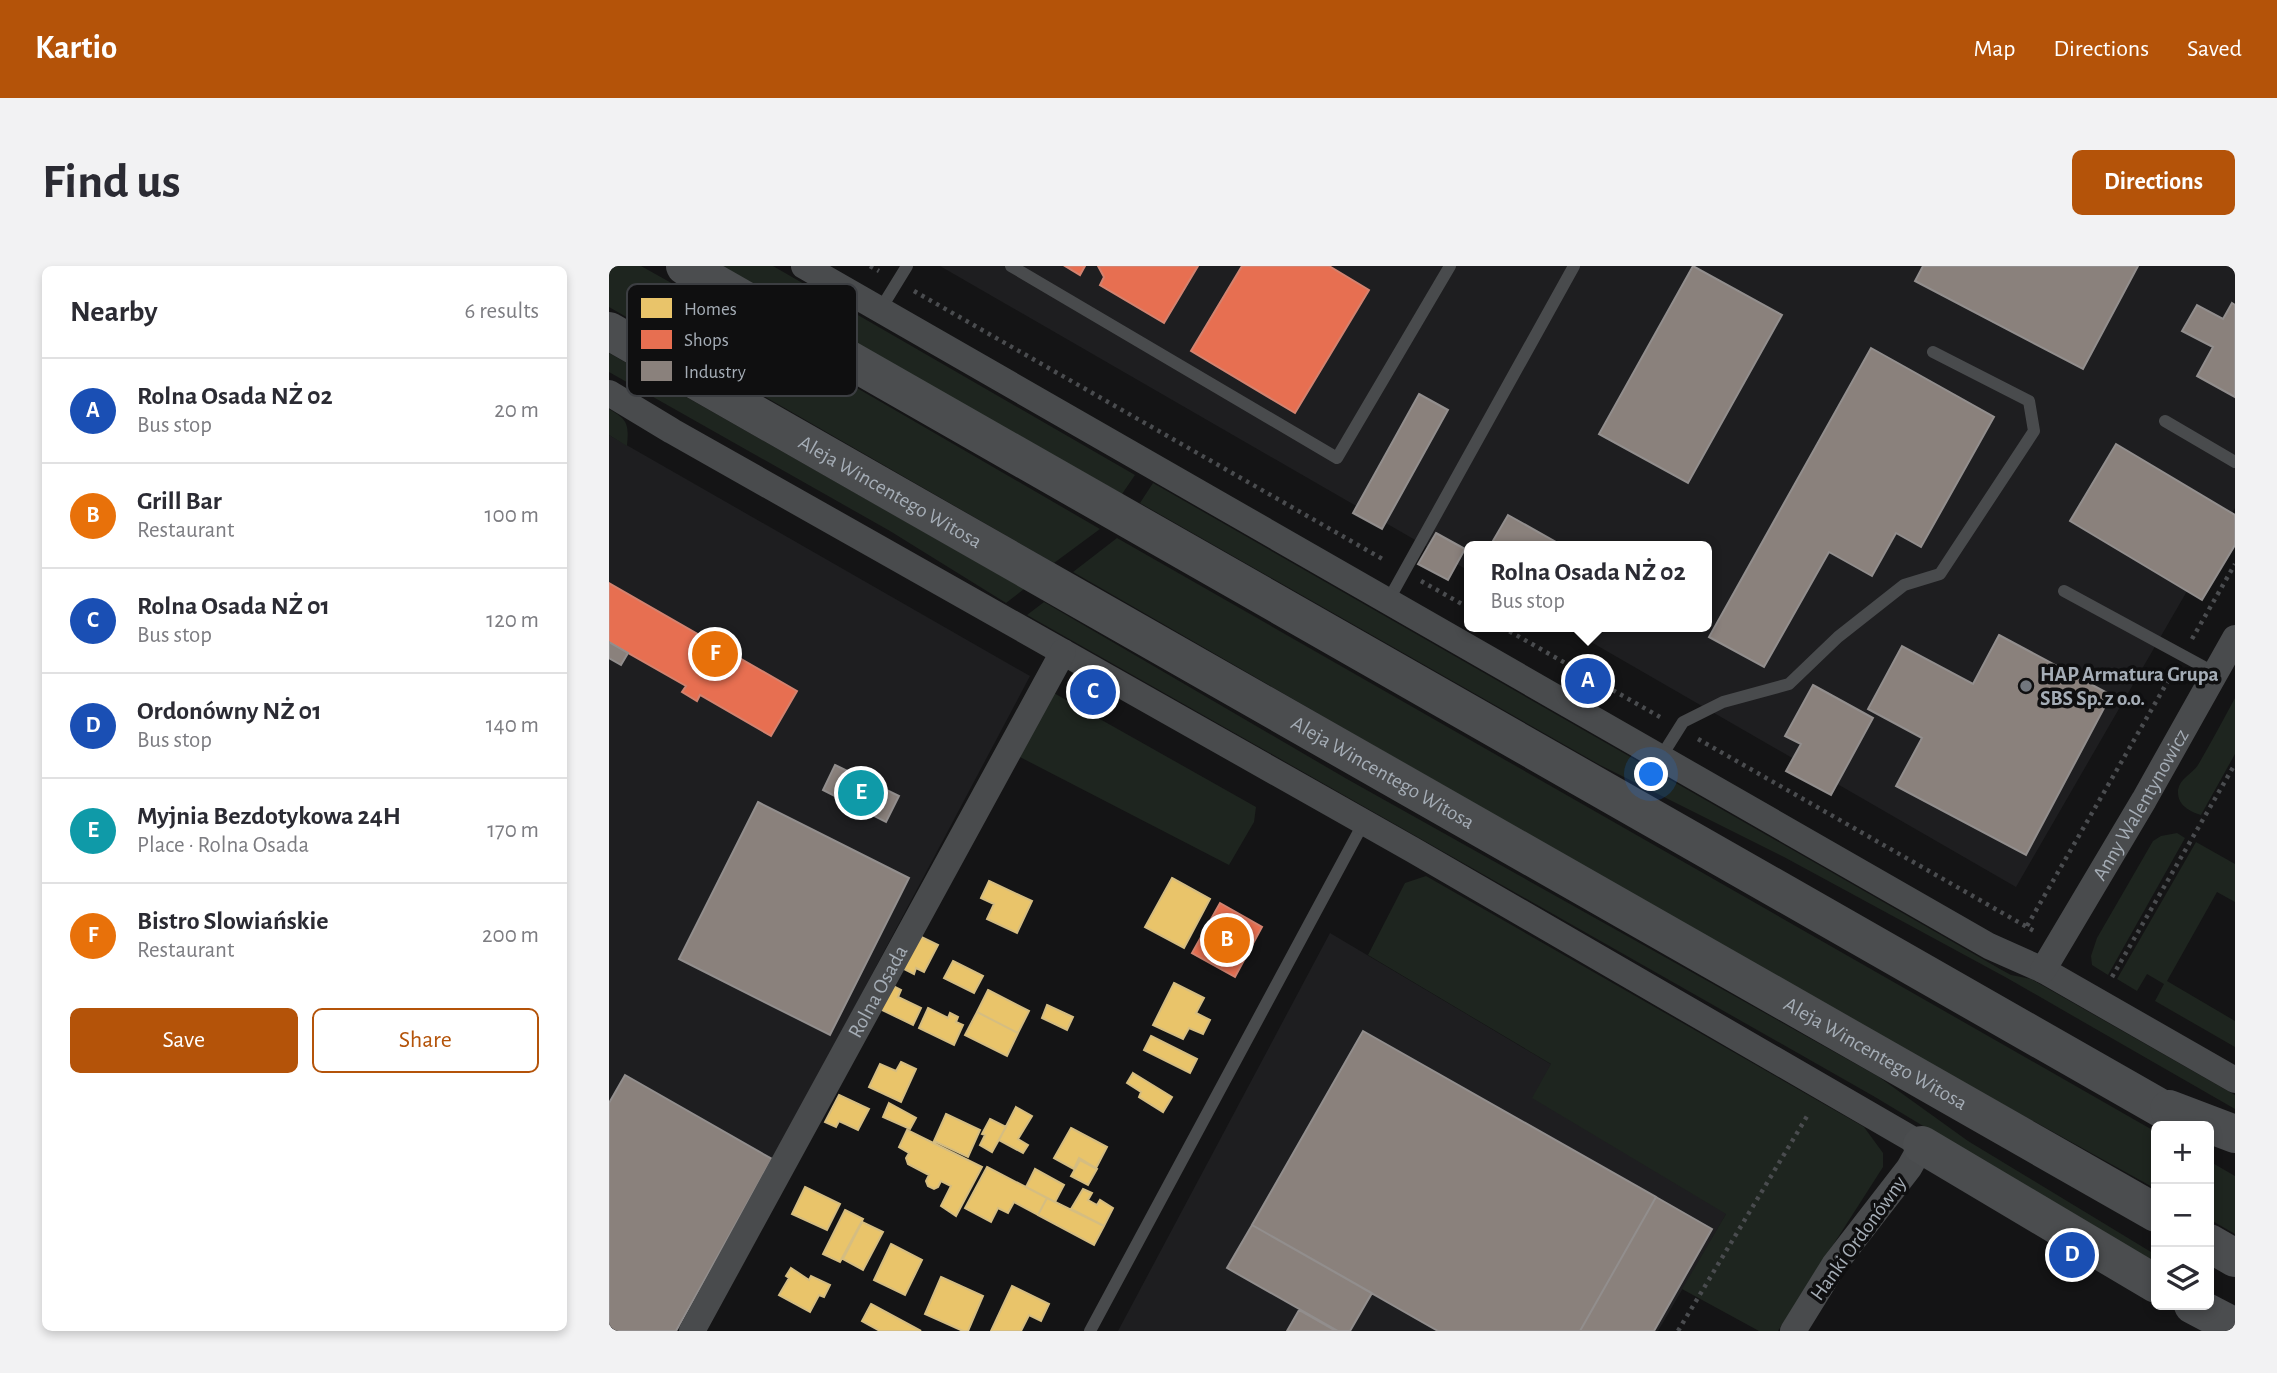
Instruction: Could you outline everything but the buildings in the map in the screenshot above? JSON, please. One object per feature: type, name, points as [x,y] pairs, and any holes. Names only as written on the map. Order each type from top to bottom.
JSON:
[{"type":"main road","points":[[685,266],[717,284]]},
{"type":"main road","name":"Aleja Wincentego Witosa","points":[[609,331],[627,341]]},
{"type":"main road","points":[[857,364],[2183,1121]]},
{"type":"main road","name":"Aleja Wincentego Witosa","points":[[723,396],[2151,1210]]},
{"type":"main road","points":[[2148,1101],[2235,1134]]},
{"type":"main road","points":[[2214,1139],[2235,1151]]},
{"type":"main road","points":[[1922,1145],[2151,1281]]},
{"type":"main road","points":[[2214,1246],[2235,1258]]},
{"type":"main road","points":[[2203,1310],[2235,1327]]},
{"type":"street","points":[[804,266],[835,284]]},
{"type":"street","points":[[857,297],[1989,946],[2043,970],[2235,1080]]},
{"type":"street","points":[[609,393],[1364,822],[1922,1145]]},
{"type":"street","name":"Anny Walentynowicz","points":[[2043,970],[2235,638]]},
{"type":"street","name":"Rolna Osada","points":[[692,1331],[1063,652]]},
{"type":"street","name":"Hanki Ordonówny","points":[[1793,1331],[1834,1265],[1909,1168],[1922,1145]]},
{"type":"lane","points":[[880,310],[907,266]]},
{"type":"lane","points":[[1011,266],[1337,458],[1445,268]]},
{"type":"lane","points":[[1388,601],[1574,266]]},
{"type":"lane","points":[[1661,757],[1683,722],[1723,702],[1789,684],[1838,637],[1903,585],[1940,575],[2034,431],[2029,401],[1933,352]]},
{"type":"lane","points":[[2165,421],[2235,462]]},
{"type":"lane","points":[[2064,592],[2215,673]]},
{"type":"lane","points":[[1090,1331],[1364,822]]},
{"type":"path","points":[[870,266],[1464,605]]},
{"type":"path","points":[[1511,632],[2027,926],[2235,564]]},
{"type":"path","points":[[2109,981],[2235,764]]},
{"type":"path","points":[[1678,1331],[1812,1108]]},
{"type":"shaded area","points":[[609,266],[641,266],[673,284],[627,284],[627,317],[609,307]]},
{"type":"shaded area","points":[[719,266],[773,266],[804,284],[751,284]]},
{"type":"shaded area","points":[[940,266],[2235,266],[2235,508],[2016,887],[1574,632],[1712,632],[1712,541],[1464,541],[1464,568]]},
{"type":"shaded area","points":[[857,314],[1135,475],[1122,494],[857,344]]},
{"type":"shaded area","points":[[609,353],[627,363],[627,382],[609,372]]},
{"type":"shaded area","points":[[857,388],[1100,529],[1054,563],[764,396],[857,396]]},
{"type":"shaded area","points":[[651,396],[685,396],[1024,589],[1006,603],[890,531]]},
{"type":"shaded area","points":[[609,409],[626,423],[627,446],[609,435]]},
{"type":"shaded area","points":[[609,435],[1030,676],[683,1331],[609,1331]]},
{"type":"shaded area","points":[[1153,483],[2000,969],[2011,975],[2031,979],[2235,1095],[2235,1109],[2007,978],[1784,857],[1600,765],[1140,503]]},
{"type":"shaded area","points":[[1117,538],[2151,1129],[2151,1186],[1815,1000],[1073,572]]},
{"type":"shaded area","points":[[1044,602],[1347,779],[1879,1077],[1968,1141],[2151,1252],[2151,1263],[1875,1097],[1027,615]]},
{"type":"shaded area","points":[[1052,692],[1256,807],[1254,822],[1229,865],[1016,755]]},
{"type":"shaded area","points":[[2235,698],[2235,754],[2201,815],[2188,809],[2179,800],[2179,786],[2198,765]]},
{"type":"shaded area","points":[[2177,833],[2185,838],[2108,975],[2092,965],[2091,956],[2097,938],[2153,841],[2161,836]]},
{"type":"shaded area","points":[[2196,842],[2235,864],[2235,902],[2217,892],[2167,981],[2235,1021],[2235,1047],[2155,1001],[2164,984],[2147,974],[2137,991],[2117,979]]},
{"type":"shaded area","points":[[1426,876],[1864,1127],[1883,1153],[1883,1167],[1778,1331],[1759,1331],[1682,1289],[1726,1214],[1532,1098],[1551,1064],[1368,955],[1405,883]]},
{"type":"shaded area","points":[[1330,933],[1746,1180],[1658,1331],[1118,1331]]},
{"type":"shaded area","points":[[2214,1164],[2235,1176],[2235,1234],[2214,1222]]},
{"type":"place","name":"Bistro Slowiańskie","points":[[715,654]]},
{"type":"place","name":"Rolna Osada NŻ 02","points":[[1588,681]]},
{"type":"place","name":"HAP Armatura Grupa SBS Sp. z o.o.","points":[[2026,686]]},
{"type":"place","name":"Rolna Osada NŻ 01","points":[[1093,692]]},
{"type":"place","name":"Myjnia Bezdotykowa 24H","points":[[861,793]]},
{"type":"place","name":"Grill Bar","points":[[1227,940]]},
{"type":"place","name":"Ordonówny NŻ 01","points":[[2072,1255]]}]
